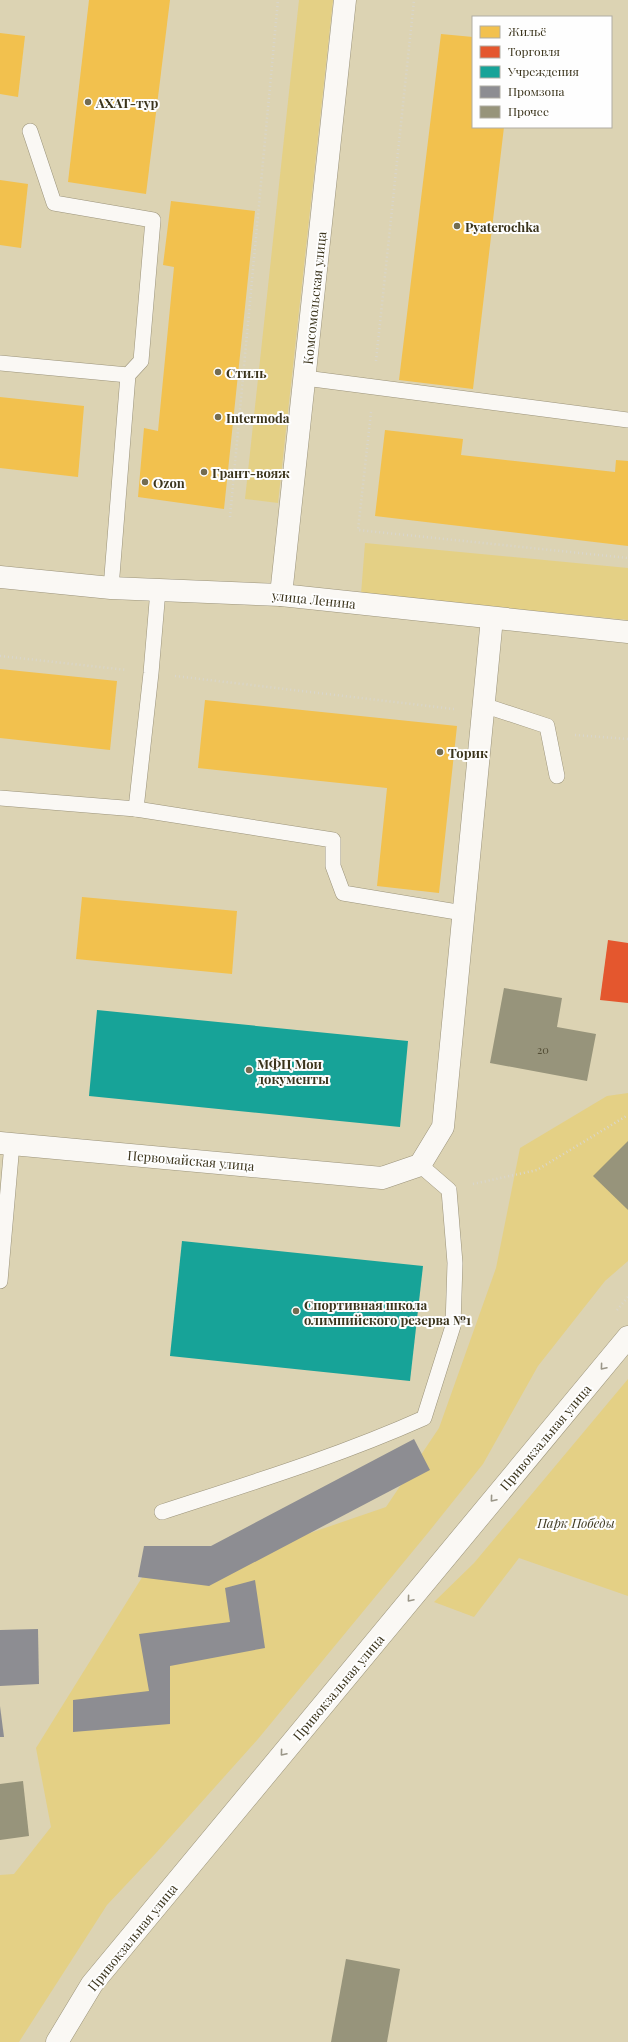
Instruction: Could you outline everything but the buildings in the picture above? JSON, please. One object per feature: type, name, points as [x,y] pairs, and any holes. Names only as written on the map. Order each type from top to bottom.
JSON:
[{"type":"street","name":"Комсомольская улица","points":[[281,595],[345,0]]},
{"type":"street","name":"улица Ленина","points":[[0,577],[111,588],[281,595],[628,632]]},
{"type":"street","points":[[420,1165],[443,1127],[492,618]]},
{"type":"street","name":"Первомайская улица","points":[[6,1144],[382,1178],[420,1165]]},
{"type":"street","name":"Привокзальная улица","points":[[56,2042],[92,1984],[628,1337]]},
{"type":"lane","points":[[30,131],[54,203],[153,220],[141,361],[128,375],[111,588]]},
{"type":"lane","points":[[0,363],[128,375]]},
{"type":"lane","points":[[305,378],[628,420]]},
{"type":"lane","points":[[136,809],[151,673],[158,590]]},
{"type":"lane","points":[[483,705],[547,726],[557,776]]},
{"type":"lane","points":[[0,798],[136,809],[333,840],[333,866],[343,893],[463,913]]},
{"type":"lane","points":[[0,1281],[6,1144]]},
{"type":"lane","points":[[162,1512],[305,1466],[391,1433],[424,1418],[452,1326],[455,1263],[449,1190],[420,1165]]},
{"type":"path","points":[[230,517],[278,0]]},
{"type":"path","points":[[414,0],[358,530],[628,558]]},
{"type":"path","points":[[0,656],[455,709]]},
{"type":"path","points":[[449,1190],[537,1170],[628,1116]]},
{"type":"green space","points":[[299,0],[333,0],[278,503],[245,499]]},
{"type":"green space","points":[[365,543],[628,568],[628,620],[361,594]]},
{"type":"green space","points":[[628,1093],[628,1261],[605,1281],[538,1366],[483,1464],[427,1534],[258,1739],[156,1853],[107,1905],[19,2042],[0,2042],[0,1875],[14,1874],[51,1827],[36,1748],[151,1563],[281,1543],[386,1507],[439,1428],[496,1268],[520,1148],[607,1096]]},
{"type":"green space","name":"Парк Победы","points":[[628,1379],[628,1596],[519,1558],[474,1617],[434,1602],[474,1563]]},
{"type":"place","name":"АХАТ-тур","points":[[88,102]]},
{"type":"place","name":"Pyaterochka","points":[[457,226]]},
{"type":"place","name":"Стиль","points":[[218,372]]},
{"type":"place","name":"Intermoda","points":[[218,417]]},
{"type":"place","name":"Грант-вояж","points":[[204,472]]},
{"type":"place","name":"Ozon","points":[[145,482]]},
{"type":"place","name":"Торик","points":[[440,752]]},
{"type":"place","name":"МФЦ Мои документы","points":[[249,1070]]},
{"type":"place","name":"Спортивная школа олимпийского резерва №1","points":[[296,1311]]}]
